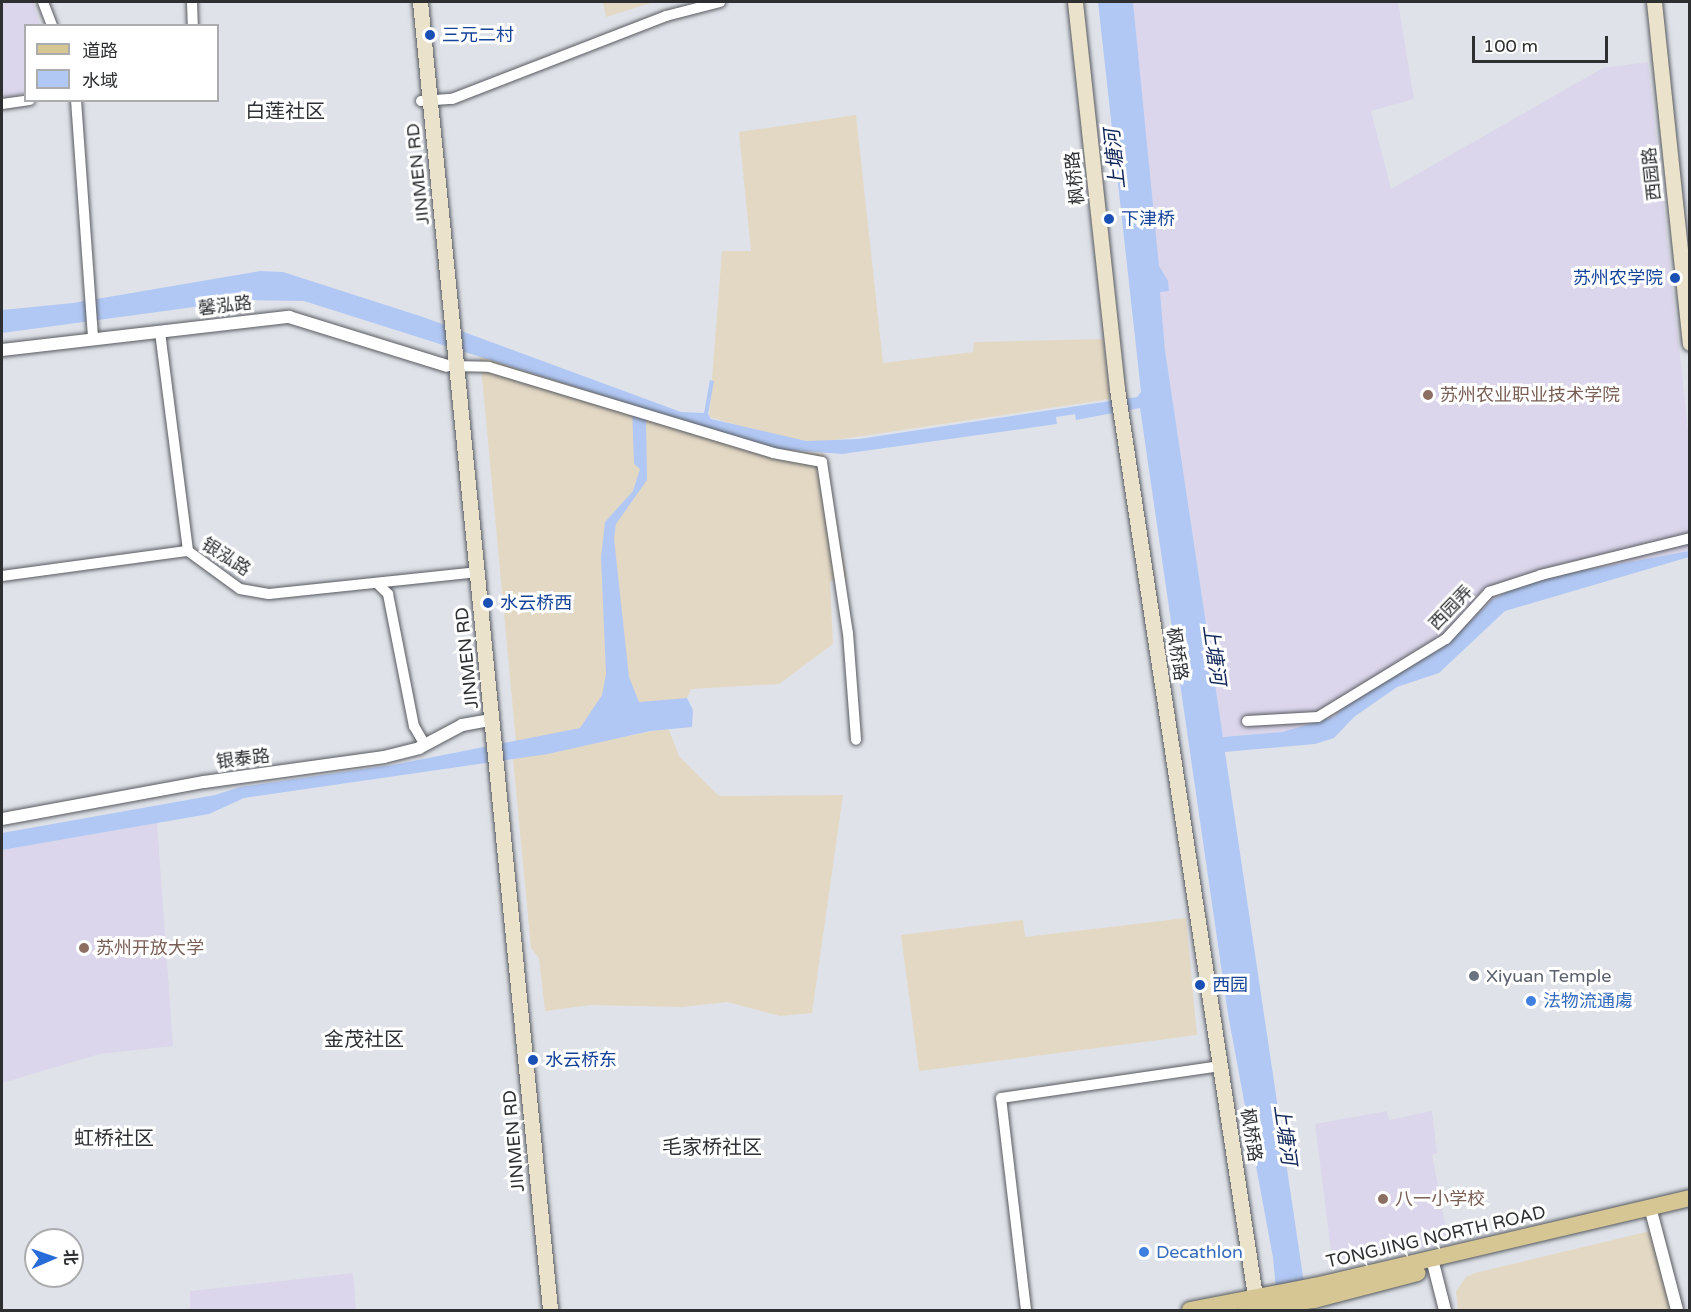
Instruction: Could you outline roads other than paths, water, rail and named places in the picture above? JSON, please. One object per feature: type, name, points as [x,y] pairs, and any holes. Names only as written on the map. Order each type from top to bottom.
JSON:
[{"type":"main road","name":"JINMEN RD","points":[[411,2],[426,101]]},
{"type":"main road","name":"JINMEN RD","points":[[420,2],[426,101],[449,348],[550,1311]]},
{"type":"main road","name":"枫桥路","points":[[1075,2],[1117,389],[1221,1066],[1254,1307]]},
{"type":"main road","name":"西园路","points":[[1654,2],[1684,246],[1689,343]]},
{"type":"main road","name":"JINMEN RD","points":[[451,366],[484,721],[491,741]]},
{"type":"main road","name":"JINMEN RD","points":[[494,765],[541,1311]]},
{"type":"main road","name":"TONGJING NORTH ROAD","points":[[1190,1311],[1254,1307],[1652,1212],[1689,1198]]},
{"type":"main road","name":"TONGJING NORTH ROAD","points":[[1652,1212],[1689,1209]]},
{"type":"street","points":[[43,2],[51,24]]},
{"type":"street","points":[[192,2],[193,24]]},
{"type":"street","points":[[426,101],[452,99],[666,16],[720,2]]},
{"type":"street","points":[[2,104],[24,101]]},
{"type":"street","points":[[76,102],[92,333]]},
{"type":"street","name":"馨泓路","points":[[2,350],[92,333],[160,332],[289,317],[451,366]]},
{"type":"street","points":[[160,332],[188,551]]},
{"type":"street","points":[[451,366],[489,367],[628,411],[773,453],[822,462],[848,633],[856,740]]},
{"type":"street","name":"西园弄","points":[[1247,721],[1318,717],[1446,639],[1489,592],[1541,574],[1689,538]]},
{"type":"street","name":"银泓路","points":[[2,576],[188,551],[240,589],[268,594],[469,573]]},
{"type":"street","points":[[377,583],[388,594],[414,726],[425,745]]},
{"type":"street","name":"银泰路","points":[[2,819],[204,782],[368,760],[425,745],[462,725],[484,721]]},
{"type":"street","points":[[1026,1311],[1001,1098],[1221,1066]]},
{"type":"street","points":[[1652,1212],[1677,1311]]},
{"type":"street","points":[[1433,1264],[1445,1311]]},
{"type":"water","name":"上塘河","points":[[1098,2],[1133,2],[1159,266],[1168,281],[1169,291],[1160,292],[1165,350],[1223,737],[1282,732],[1334,717],[1344,707],[1445,646],[1492,600],[1513,589],[1560,575],[1689,551],[1689,557],[1505,611],[1439,673],[1397,687],[1354,717],[1334,738],[1315,744],[1225,752],[1308,1310],[1278,1310],[1273,1258],[1228,1014],[1140,408],[1076,420],[1075,414],[1056,417],[1057,424],[842,454],[779,449],[646,419],[647,480],[616,524],[614,538],[629,677],[639,702],[687,698],[693,710],[692,727],[650,731],[548,754],[244,798],[209,814],[2,850],[2,833],[215,795],[240,787],[398,764],[580,728],[602,695],[606,674],[601,557],[605,522],[633,491],[640,469],[634,464],[632,405],[304,301],[246,300],[2,333],[2,310],[73,303],[260,271],[283,272],[423,317],[681,412],[704,413],[710,380],[714,381],[708,414],[711,419],[806,441],[859,439],[1137,397],[1141,392]]},
{"type":"place","name":"三元二村","points":[[430,35]]},
{"type":"place","name":"下津桥","points":[[1109,219]]},
{"type":"place","name":"苏州农学院","points":[[1675,278]]},
{"type":"place","name":"苏州农业职业技术学院","points":[[1428,395]]},
{"type":"place","name":"水云桥西","points":[[488,603]]},
{"type":"place","name":"苏州开放大学","points":[[84,948]]},
{"type":"place","name":"Xiyuan Temple","points":[[1474,976]]},
{"type":"place","name":"西园","points":[[1200,985]]},
{"type":"place","name":"法物流通䖏","points":[[1531,1001]]},
{"type":"place","name":"水云桥东","points":[[533,1060]]},
{"type":"place","name":"八一小学校","points":[[1383,1199]]},
{"type":"place","name":"Decathlon","points":[[1144,1252]]},
{"type":"district","name":"白莲社区","points":[[285,112]]},
{"type":"district","name":"金茂社区","points":[[364,1040]]},
{"type":"district","name":"虹桥社区","points":[[114,1139]]},
{"type":"district","name":"毛家桥社区","points":[[712,1148]]}]
